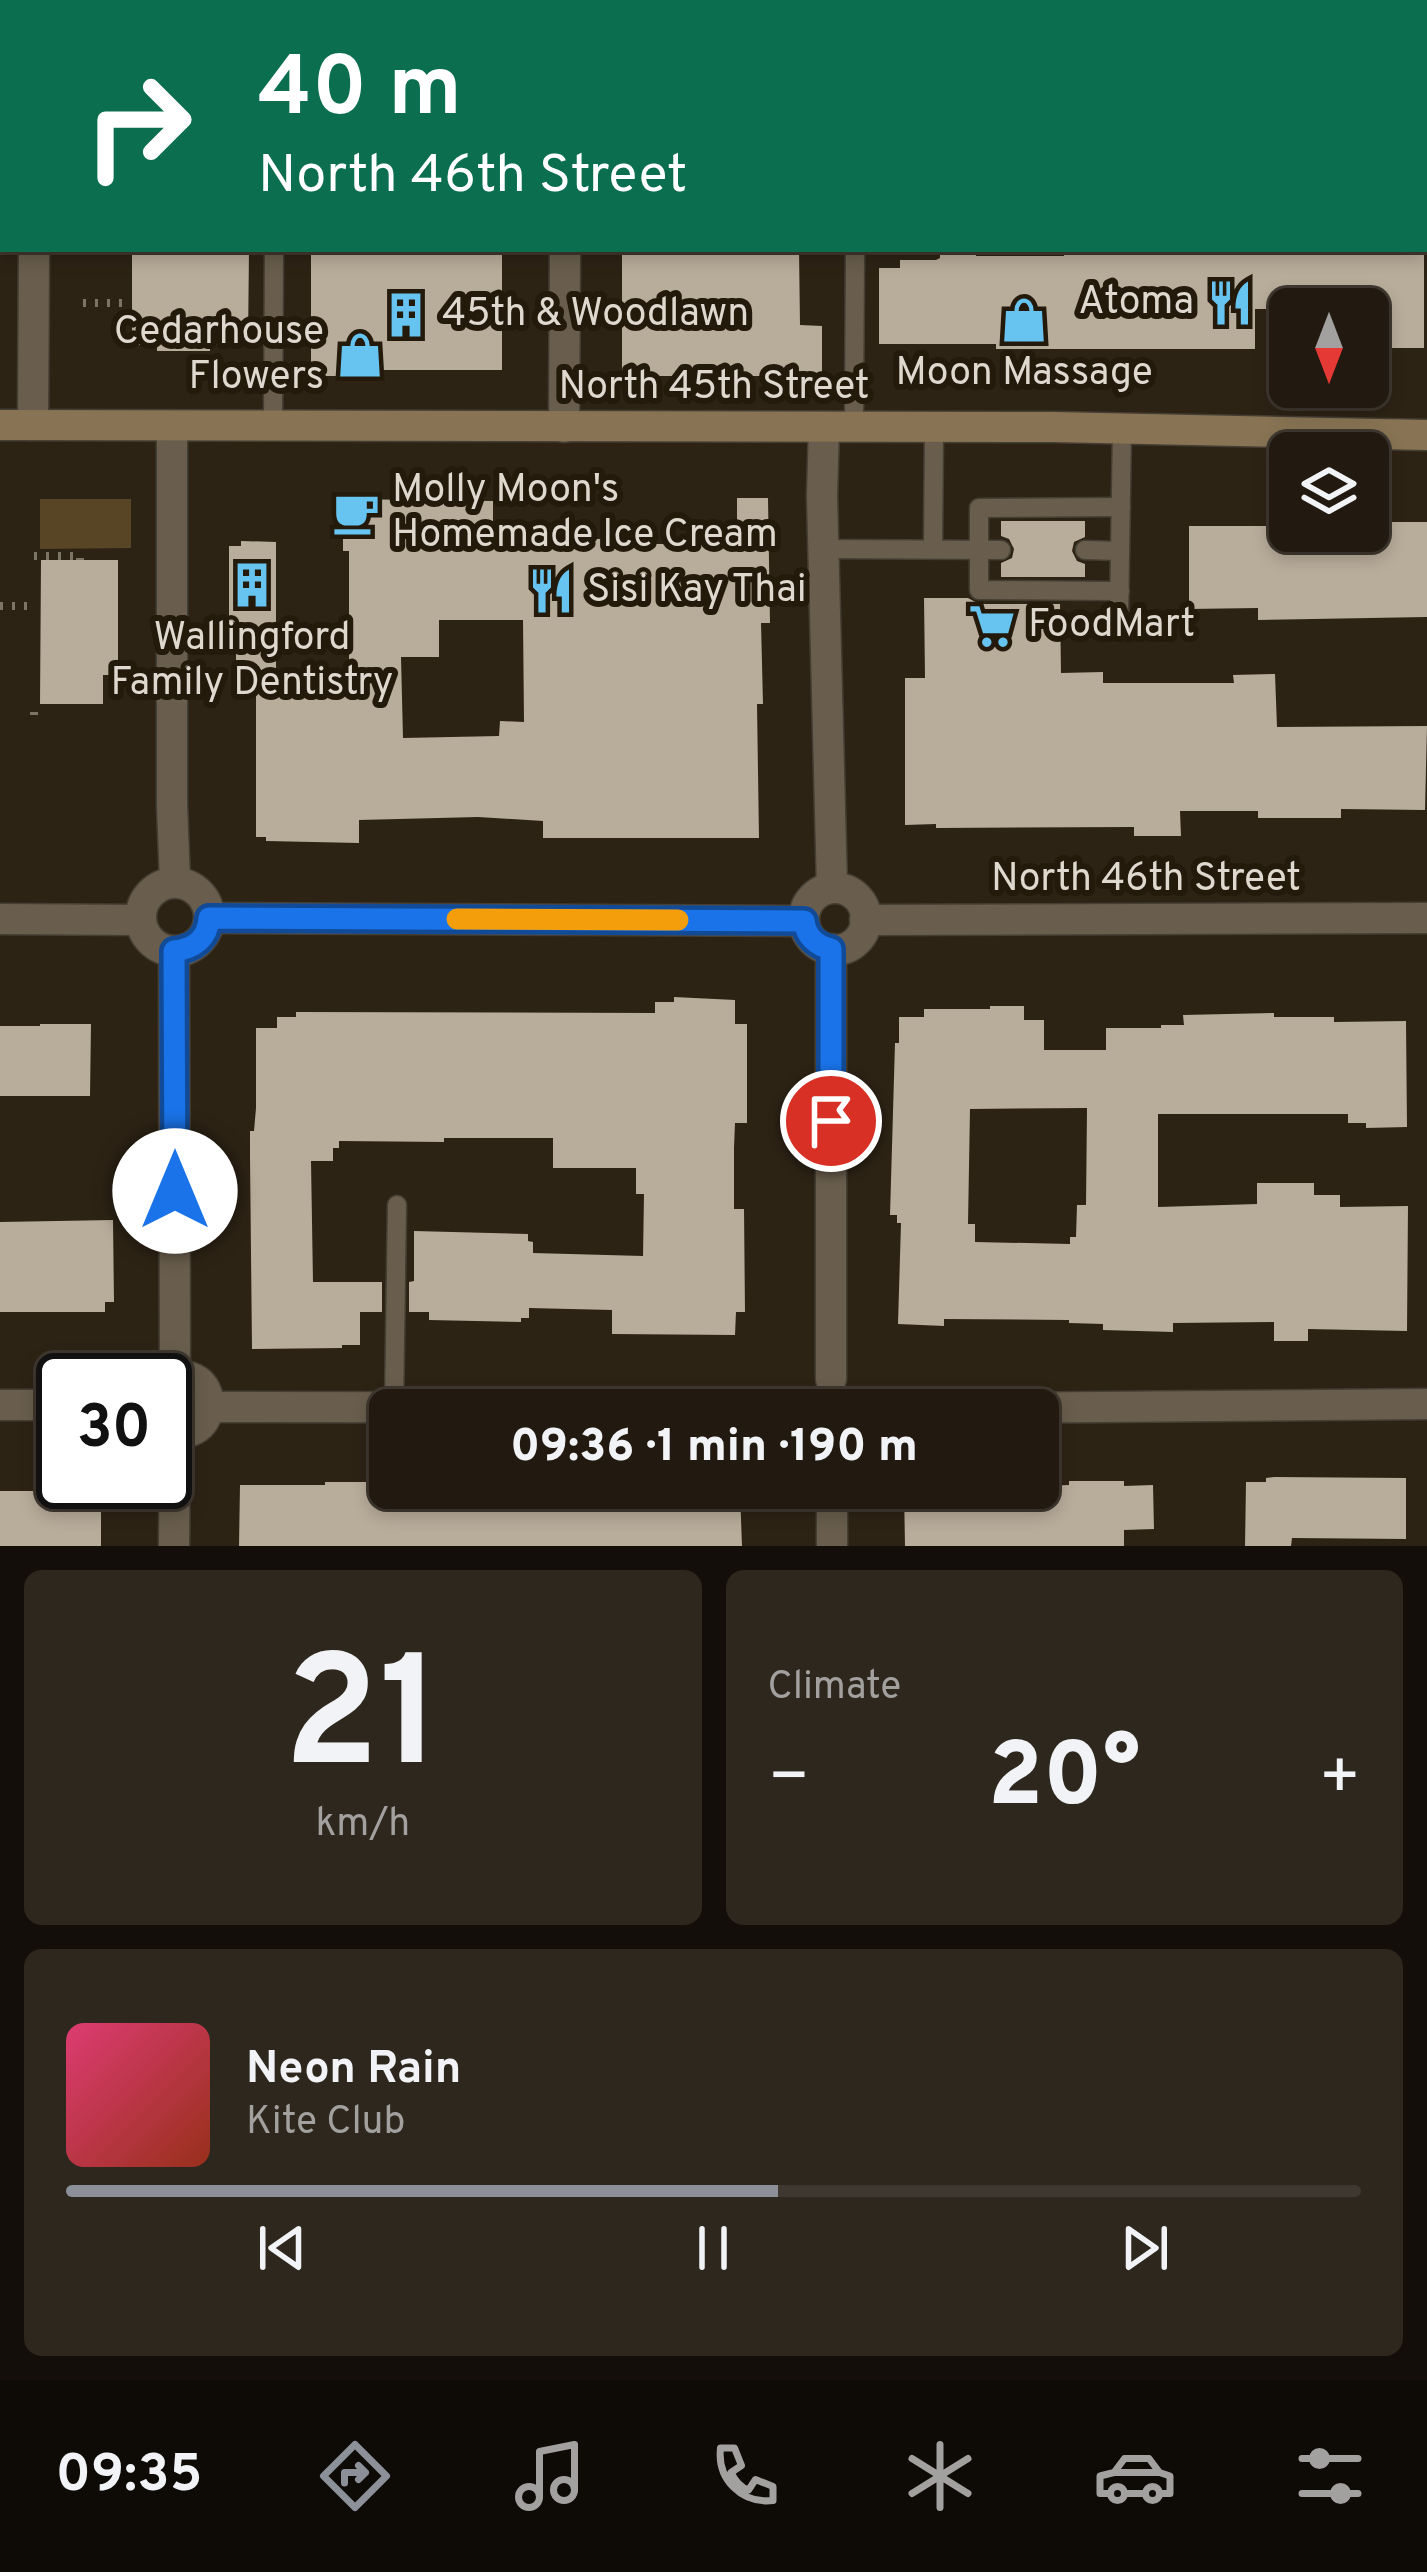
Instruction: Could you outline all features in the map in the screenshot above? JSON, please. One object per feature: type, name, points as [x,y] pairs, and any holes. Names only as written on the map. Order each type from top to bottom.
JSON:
[{"type":"main road","name":"North 45th Street","points":[[0,425],[1122,428],[1427,435]]},
{"type":"street","points":[[33,425],[34,252]]},
{"type":"street","points":[[564,427],[566,252]]},
{"type":"street","points":[[172,426],[176,882]]},
{"type":"street","points":[[832,888],[824,549],[839,427]]},
{"type":"street","points":[[176,882],[197,890],[205,899],[209,918],[199,942],[174,951],[149,939],[141,920],[146,898],[164,884],[176,882]]},
{"type":"street","points":[[832,888],[857,897],[865,920],[856,941],[831,949],[809,936],[804,921],[812,897],[832,888]]},
{"type":"street","points":[[209,918],[804,921]]},
{"type":"street","name":"North 46th Street","points":[[865,920],[1427,918]]},
{"type":"street","points":[[0,919],[141,920]]},
{"type":"street","points":[[831,949],[831,1379]]},
{"type":"street","points":[[170,1353],[174,951]]},
{"type":"street","points":[[192,1378],[206,1392],[209,1407],[200,1426],[192,1431]]},
{"type":"street","points":[[810,1389],[837,1378],[856,1389]]},
{"type":"street","points":[[1059,1407],[1427,1404]]},
{"type":"street","points":[[0,1406],[36,1406]]},
{"type":"street","points":[[209,1407],[369,1408]]},
{"type":"street","points":[[173,1509],[174,1546]]},
{"type":"street","points":[[832,1509],[832,1546]]},
{"type":"lane","points":[[273,426],[274,252]]},
{"type":"lane","points":[[839,427],[855,252]]},
{"type":"lane","points":[[933,549],[934,427]]},
{"type":"lane","points":[[1119,618],[1122,428]]},
{"type":"lane","points":[[1120,591],[979,590],[978,550],[979,508],[1121,507]]},
{"type":"lane","points":[[824,549],[1001,550]]},
{"type":"lane","points":[[1085,550],[1120,551]]},
{"type":"lane","points":[[394,1389],[397,1205]]},
{"type":"path","points":[[83,303],[130,304]]},
{"type":"path","points":[[34,556],[80,556],[80,560]]},
{"type":"path","points":[[0,606],[34,606]]},
{"type":"shaded area","points":[[40,499],[131,499],[131,548],[40,549]]},
{"type":"building","points":[[132,252],[249,252],[248,345],[157,351],[157,345],[132,345]]},
{"type":"building","name":"45th & Woodlawn","points":[[311,252],[502,252],[502,370],[381,370],[381,376],[311,376]]},
{"type":"building","points":[[622,252],[799,252],[800,325],[822,326],[822,376],[622,376]]},
{"type":"building","points":[[940,252],[1064,256],[1064,252],[1424,252],[1424,348],[1389,348],[1389,288],[1269,288],[1269,309],[1255,309],[1255,349],[879,344],[879,268],[900,268],[900,260],[936,260]]},
{"type":"building","points":[[737,498],[768,498],[770,623],[761,623],[763,704],[757,704],[759,838],[543,838],[543,821],[478,817],[359,820],[359,843],[256,837],[256,673],[349,673],[349,551],[343,551],[343,499],[493,501],[493,526],[575,525],[578,539],[640,539],[640,544],[737,544]],"holes":[[[439,620],[523,620],[524,722],[500,721],[499,736],[403,738],[401,657],[439,657]]]},
{"type":"building","points":[[1001,521],[1085,521],[1085,537],[1074,542],[1072,551],[1085,564],[1085,577],[1001,577],[1001,563],[1012,558],[1014,549],[1001,536]]},
{"type":"building","points":[[1389,522],[1427,522],[1427,617],[1258,620],[1258,608],[1189,609],[1189,526],[1269,526],[1269,552],[1389,552]]},
{"type":"building","name":"Wallingford Family Dentistry","points":[[241,541],[276,542],[276,670],[236,670],[236,623],[229,623],[229,546],[241,546]]},
{"type":"building","points":[[41,560],[118,560],[118,675],[103,675],[103,704],[40,704]]},
{"type":"building","points":[[924,598],[1060,604],[1061,673],[1103,672],[1103,683],[1234,683],[1233,675],[1275,674],[1277,727],[1427,726],[1425,810],[1341,809],[1341,818],[1258,818],[1258,811],[1180,811],[1181,836],[1134,836],[1134,827],[905,825],[905,678],[925,678]]},
{"type":"building","points":[[674,997],[735,1000],[735,1024],[747,1024],[747,1123],[735,1123],[734,1148],[734,1209],[744,1209],[745,1312],[736,1312],[735,1335],[612,1334],[612,1310],[529,1308],[529,1318],[521,1322],[429,1320],[429,1312],[409,1312],[414,1231],[528,1234],[533,1253],[643,1256],[644,1194],[636,1194],[636,1168],[553,1168],[553,1138],[339,1141],[339,1148],[333,1148],[333,1161],[311,1161],[313,1282],[382,1282],[382,1312],[360,1312],[360,1345],[252,1349],[250,1131],[254,1131],[256,1108],[256,1028],[277,1028],[277,1017],[296,1017],[296,1012],[655,1013],[655,1002],[674,1002]]},
{"type":"building","points":[[1024,1006],[1024,1020],[1044,1020],[1044,1050],[1106,1050],[1106,1028],[1184,1025],[1183,1015],[1274,1013],[1274,1017],[1334,1017],[1334,1022],[1406,1021],[1407,1127],[1366,1128],[1366,1123],[1348,1123],[1348,1114],[1158,1114],[1158,1207],[1257,1204],[1257,1183],[1314,1183],[1314,1195],[1340,1195],[1340,1207],[1408,1206],[1407,1331],[1308,1329],[1308,1341],[1274,1341],[1274,1322],[1173,1323],[1173,1332],[1103,1330],[1103,1324],[1069,1320],[944,1319],[944,1326],[898,1324],[901,1223],[897,1215],[890,1215],[899,1017],[924,1017],[924,1009]],"holes":[[[1087,1108],[1086,1205],[1077,1205],[1076,1237],[1070,1237],[1070,1244],[975,1242],[975,1224],[968,1224],[970,1109]]]},
{"type":"building","points":[[91,1024],[90,1096],[0,1096],[0,1026]]},
{"type":"building","points":[[113,1220],[114,1302],[105,1302],[105,1312],[0,1312],[0,1222]]},
{"type":"building","points":[[1274,1477],[1406,1478],[1406,1539],[1292,1538],[1291,1546],[1245,1546],[1246,1482]]},
{"type":"building","points":[[1069,1481],[1124,1481],[1124,1486],[1153,1485],[1154,1529],[1124,1530],[1124,1546],[905,1546],[904,1509],[1059,1509],[1059,1485],[1069,1485]]},
{"type":"building","points":[[366,1482],[369,1509],[741,1509],[742,1546],[239,1546],[240,1485]]},
{"type":"building","points":[[0,1491],[36,1491],[36,1509],[101,1509],[101,1546],[0,1546]]},
{"type":"slow traffic","points":[[457,919],[678,920]]},
{"type":"place","name":"Atoma","points":[[1230,303]]},
{"type":"place","name":"45th & Woodlawn","points":[[406,315]]},
{"type":"place","name":"Moon Massage","points":[[1024,320]]},
{"type":"place","name":"Cedarhouse Flowers","points":[[360,355]]},
{"type":"place","name":"Molly Moon's Homemade Ice Cream","points":[[356,513]]},
{"type":"place","name":"Wallingford Family Dentistry","points":[[252,585]]},
{"type":"place","name":"Sisi Kay Thai","points":[[551,591]]},
{"type":"place","name":"FoodMart","points":[[992,626]]},
{"type":"route","points":[[175,1191],[174,951],[199,942],[209,918],[804,921],[809,936],[831,949],[831,1121]]}]
